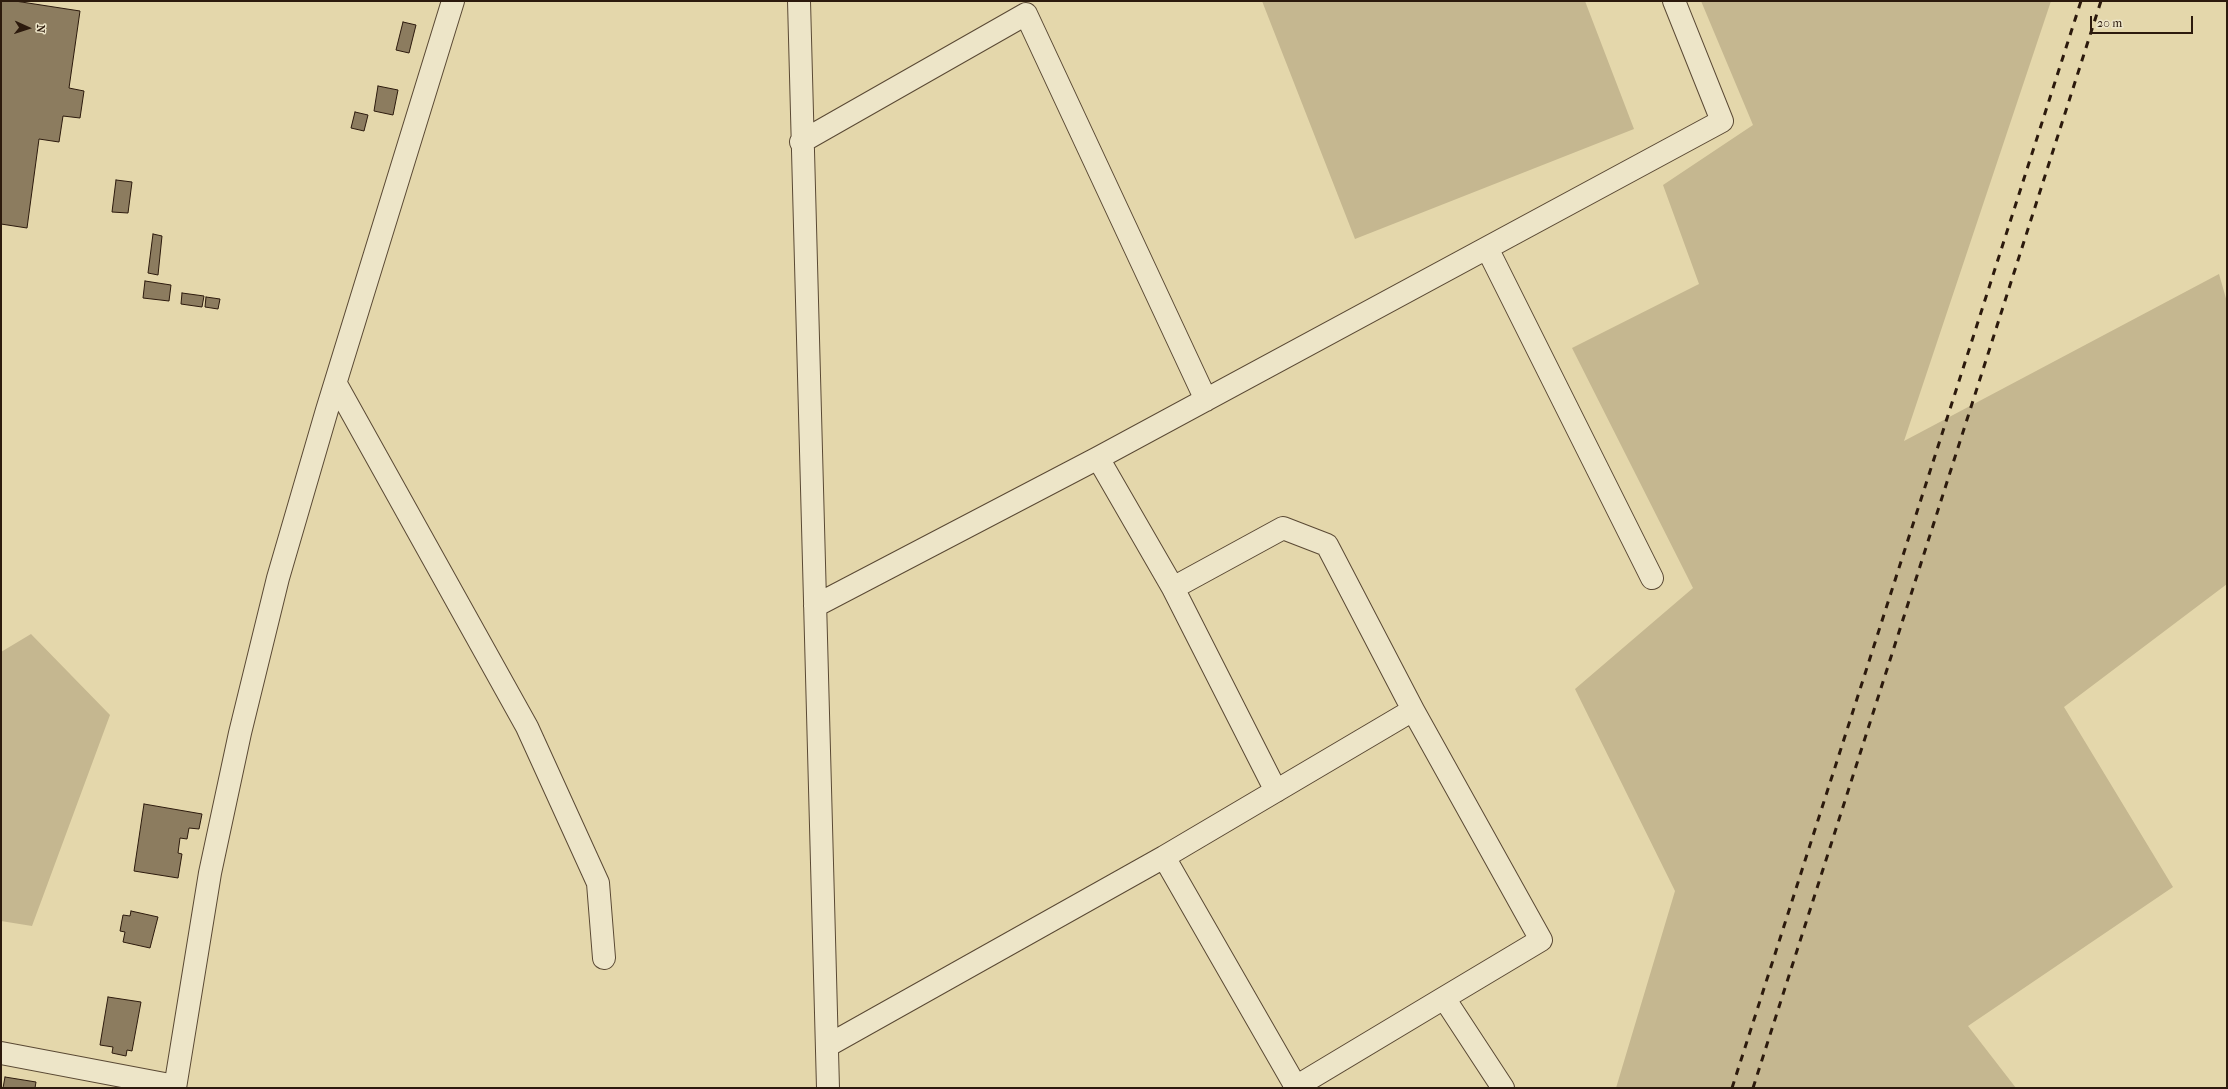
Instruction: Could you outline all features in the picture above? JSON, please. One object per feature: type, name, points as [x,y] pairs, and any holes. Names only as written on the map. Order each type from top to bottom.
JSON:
[{"type":"street","points":[[1,1053],[175,1087],[210,873],[240,732],[278,578],[453,1]]},
{"type":"street","points":[[799,1],[801,142],[828,1088]]},
{"type":"street","points":[[815,606],[1098,458],[1722,121],[1674,1]]},
{"type":"street","points":[[801,142],[1026,14],[1206,400]]},
{"type":"street","points":[[1487,248],[1652,578]]},
{"type":"street","points":[[336,384],[527,727],[598,883],[604,958]]},
{"type":"street","points":[[1098,458],[1173,588],[1276,791]]},
{"type":"street","points":[[1164,857],[1295,1088],[1541,940],[1413,710],[1327,545],[1282,528],[1173,588]]},
{"type":"street","points":[[827,1046],[1164,857],[1413,710]]},
{"type":"street","points":[[1444,998],[1503,1088]]},
{"type":"shaded area","points":[[1262,1],[1585,1],[1634,129],[1355,239]]},
{"type":"shaded area","points":[[1701,1],[2051,1],[1904,441],[2219,274],[2227,302],[2227,584],[2064,707],[2173,887],[1968,1026],[2016,1088],[1616,1088],[1675,891],[1575,689],[1693,588],[1572,348],[1699,284],[1663,185],[1753,125]]},
{"type":"shaded area","points":[[31,634],[110,715],[32,926],[1,921],[1,652]]},
{"type":"building","points":[[1,1],[15,1],[80,11],[69,88],[84,91],[80,118],[63,116],[59,142],[39,139],[27,228],[1,224]]},
{"type":"building","points":[[403,22],[416,25],[409,53],[396,50]]},
{"type":"building","points":[[378,86],[398,90],[393,115],[374,111]]},
{"type":"building","points":[[355,112],[368,115],[364,131],[351,128]]},
{"type":"building","points":[[116,180],[132,182],[128,213],[112,212]]},
{"type":"building","points":[[153,234],[162,236],[158,275],[148,273]]},
{"type":"building","points":[[145,281],[171,285],[169,301],[143,298]]},
{"type":"building","points":[[182,293],[204,296],[202,307],[181,304]]},
{"type":"building","points":[[206,297],[220,299],[218,309],[205,307]]},
{"type":"building","points":[[144,804],[202,814],[199,829],[189,828],[187,839],[180,838],[178,853],[182,854],[178,878],[134,871]]},
{"type":"building","points":[[131,911],[158,917],[150,948],[123,942],[125,932],[120,931],[123,915],[130,916]]},
{"type":"building","points":[[108,997],[141,1002],[132,1051],[127,1050],[126,1056],[112,1053],[113,1047],[100,1045]]},
{"type":"building","points":[[5,1077],[36,1082],[35,1088],[3,1088]]},
{"type":"railway","points":[[1732,1088],[2081,1]]},
{"type":"railway","points":[[1753,1088],[2101,1]]}]
